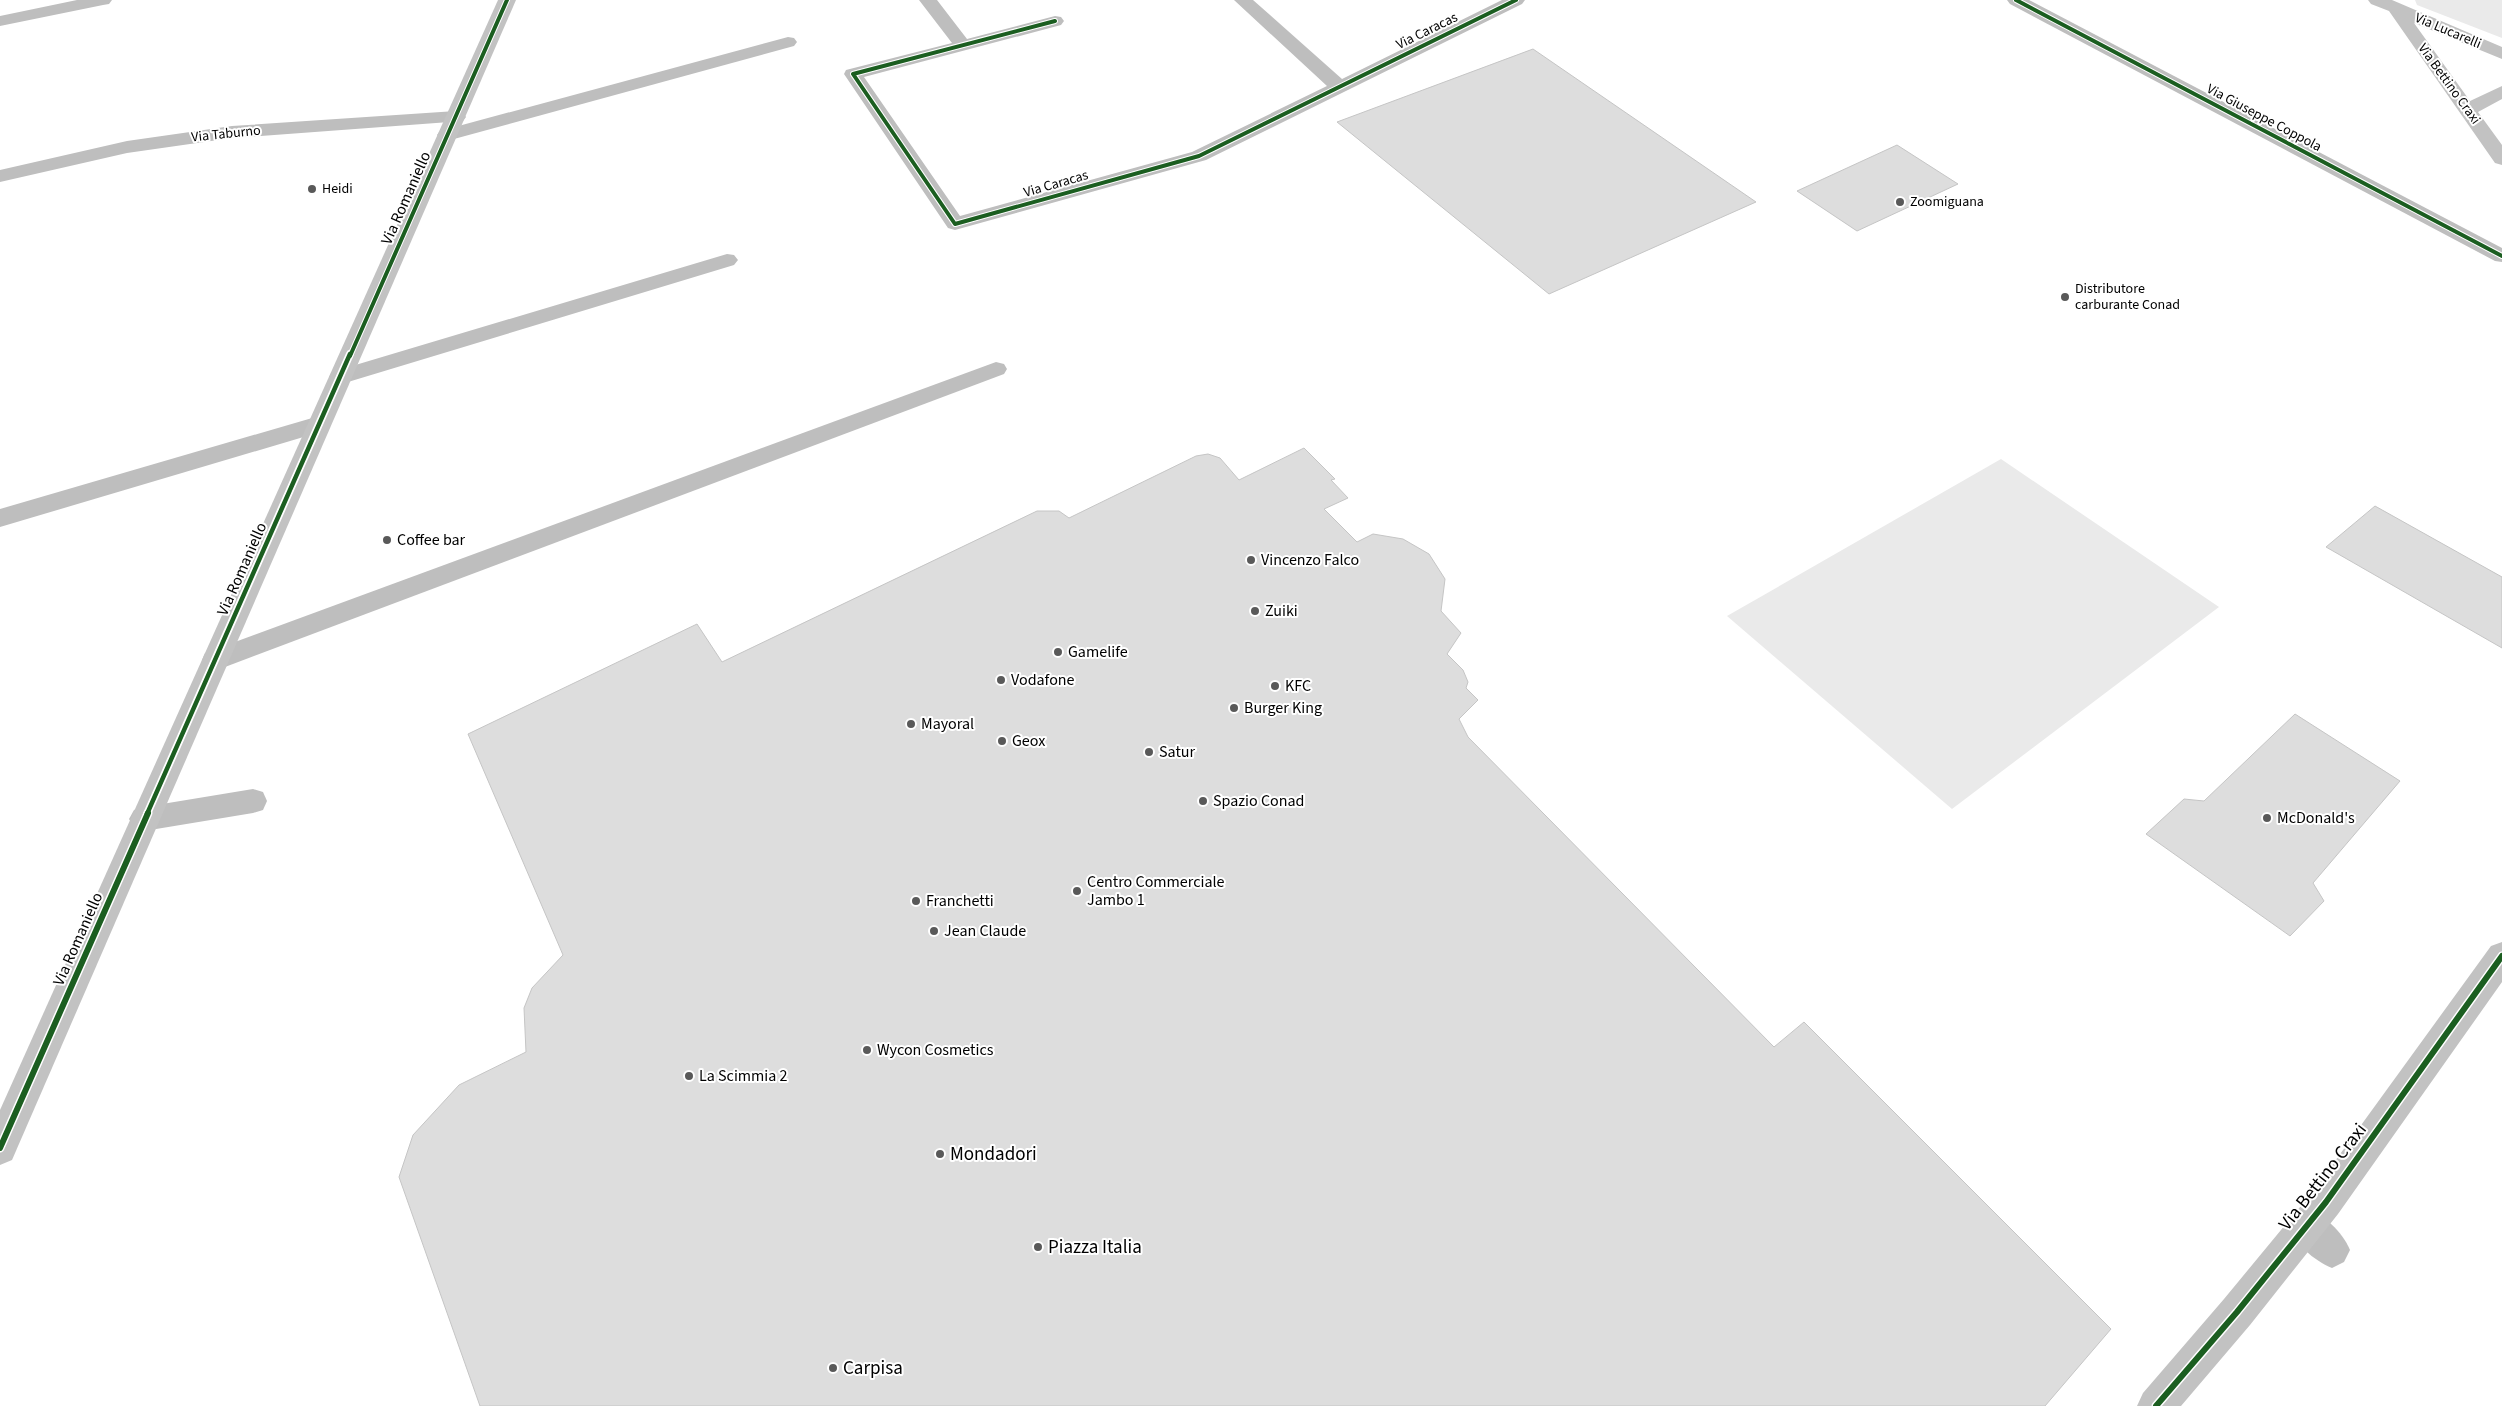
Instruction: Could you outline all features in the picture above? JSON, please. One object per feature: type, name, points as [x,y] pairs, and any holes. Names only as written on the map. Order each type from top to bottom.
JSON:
[{"type":"street","points":[[0,21],[103,0]]},
{"type":"street","name":"Via Romaniello","points":[[0,1148],[507,0]]},
{"type":"street","points":[[928,0],[963,45]]},
{"type":"street","points":[[1243,0],[1340,87]]},
{"type":"street","name":"Via Caracas","points":[[1055,21],[853,74],[955,224],[1199,156],[1516,0]]},
{"type":"street","name":"Via Giuseppe Coppola","points":[[2016,0],[2502,256]]},
{"type":"street","name":"Via Lucarelli","points":[[2377,0],[2394,4],[2502,54]]},
{"type":"street","name":"Via Bettino Craxi","points":[[2394,4],[2502,159]]},
{"type":"street","name":"Via Taburno","points":[[0,176],[127,147],[232,132],[452,126],[788,42]]},
{"type":"street","points":[[2467,110],[2502,92]]},
{"type":"street","points":[[340,377],[727,260]]},
{"type":"street","points":[[215,660],[996,368]]},
{"type":"street","points":[[0,518],[319,424]]},
{"type":"street","points":[[144,819],[252,801]]},
{"type":"street","name":"Via Bettino Craxi","points":[[2156,1406],[2236,1312],[2356,1162],[2502,956]]},
{"type":"street","points":[[2305,1226],[2332,1250]]},
{"type":"shaded area","points":[[2415,0],[2502,0],[2502,38],[2417,5]]},
{"type":"shaded area","points":[[2001,459],[2219,607],[1952,809],[1727,616]]},
{"type":"building","points":[[1533,49],[1756,202],[1549,294],[1337,122]]},
{"type":"building","points":[[1897,145],[1958,184],[1857,231],[1797,191]]},
{"type":"building","name":"Centro Commerciale Jambo 1","points":[[1304,448],[1335,479],[1331,480],[1348,498],[1324,509],[1357,542],[1373,534],[1403,539],[1429,554],[1445,579],[1441,611],[1461,633],[1447,654],[1463,670],[1468,682],[1466,688],[1478,700],[1459,719],[1468,737],[1774,1047],[1804,1022],[2111,1329],[2045,1406],[480,1406],[399,1177],[413,1135],[459,1085],[526,1052],[524,1008],[532,988],[563,955],[468,734],[697,624],[722,662],[1037,511],[1059,511],[1069,518],[1196,456],[1208,454],[1220,458],[1239,480]]},
{"type":"building","points":[[2375,506],[2502,577],[2502,648],[2326,547]]},
{"type":"building","name":"McDonald's","points":[[2295,714],[2400,781],[2313,883],[2324,901],[2290,936],[2146,834],[2184,799],[2204,801]]},
{"type":"cycle path","points":[[0,1148],[507,0]]},
{"type":"cycle path","points":[[1055,21],[853,74],[955,224],[1199,156],[1516,0]]},
{"type":"cycle path","points":[[2016,0],[2502,256]]},
{"type":"cycle path","points":[[2156,1406],[2237,1312],[2326,1202],[2502,956]]},
{"type":"place","name":"Heidi","points":[[312,189]]},
{"type":"place","name":"Zoomiguana","points":[[1900,202]]},
{"type":"place","name":"Distributore carburante Conad","points":[[2065,297]]},
{"type":"place","name":"Coffee bar","points":[[387,540]]},
{"type":"place","name":"Vincenzo Falco","points":[[1251,560]]},
{"type":"place","name":"Zuiki","points":[[1255,611]]},
{"type":"place","name":"Gamelife","points":[[1058,652]]},
{"type":"place","name":"Vodafone","points":[[1001,680]]},
{"type":"place","name":"KFC","points":[[1275,686]]},
{"type":"place","name":"Burger King","points":[[1234,708]]},
{"type":"place","name":"Mayoral","points":[[911,724]]},
{"type":"place","name":"Geox","points":[[1002,741]]},
{"type":"place","name":"Satur","points":[[1149,752]]},
{"type":"place","name":"Spazio Conad","points":[[1203,801]]},
{"type":"place","name":"McDonald's","points":[[2267,818]]},
{"type":"place","name":"Centro Commerciale Jambo 1","points":[[1077,891]]},
{"type":"place","name":"Franchetti","points":[[916,901]]},
{"type":"place","name":"Jean Claude","points":[[934,931]]},
{"type":"place","name":"Wycon Cosmetics","points":[[867,1050]]},
{"type":"place","name":"La Scimmia 2","points":[[689,1076]]},
{"type":"place","name":"Mondadori","points":[[940,1154]]},
{"type":"place","name":"Piazza Italia","points":[[1038,1247]]},
{"type":"place","name":"Carpisa","points":[[833,1368]]}]
